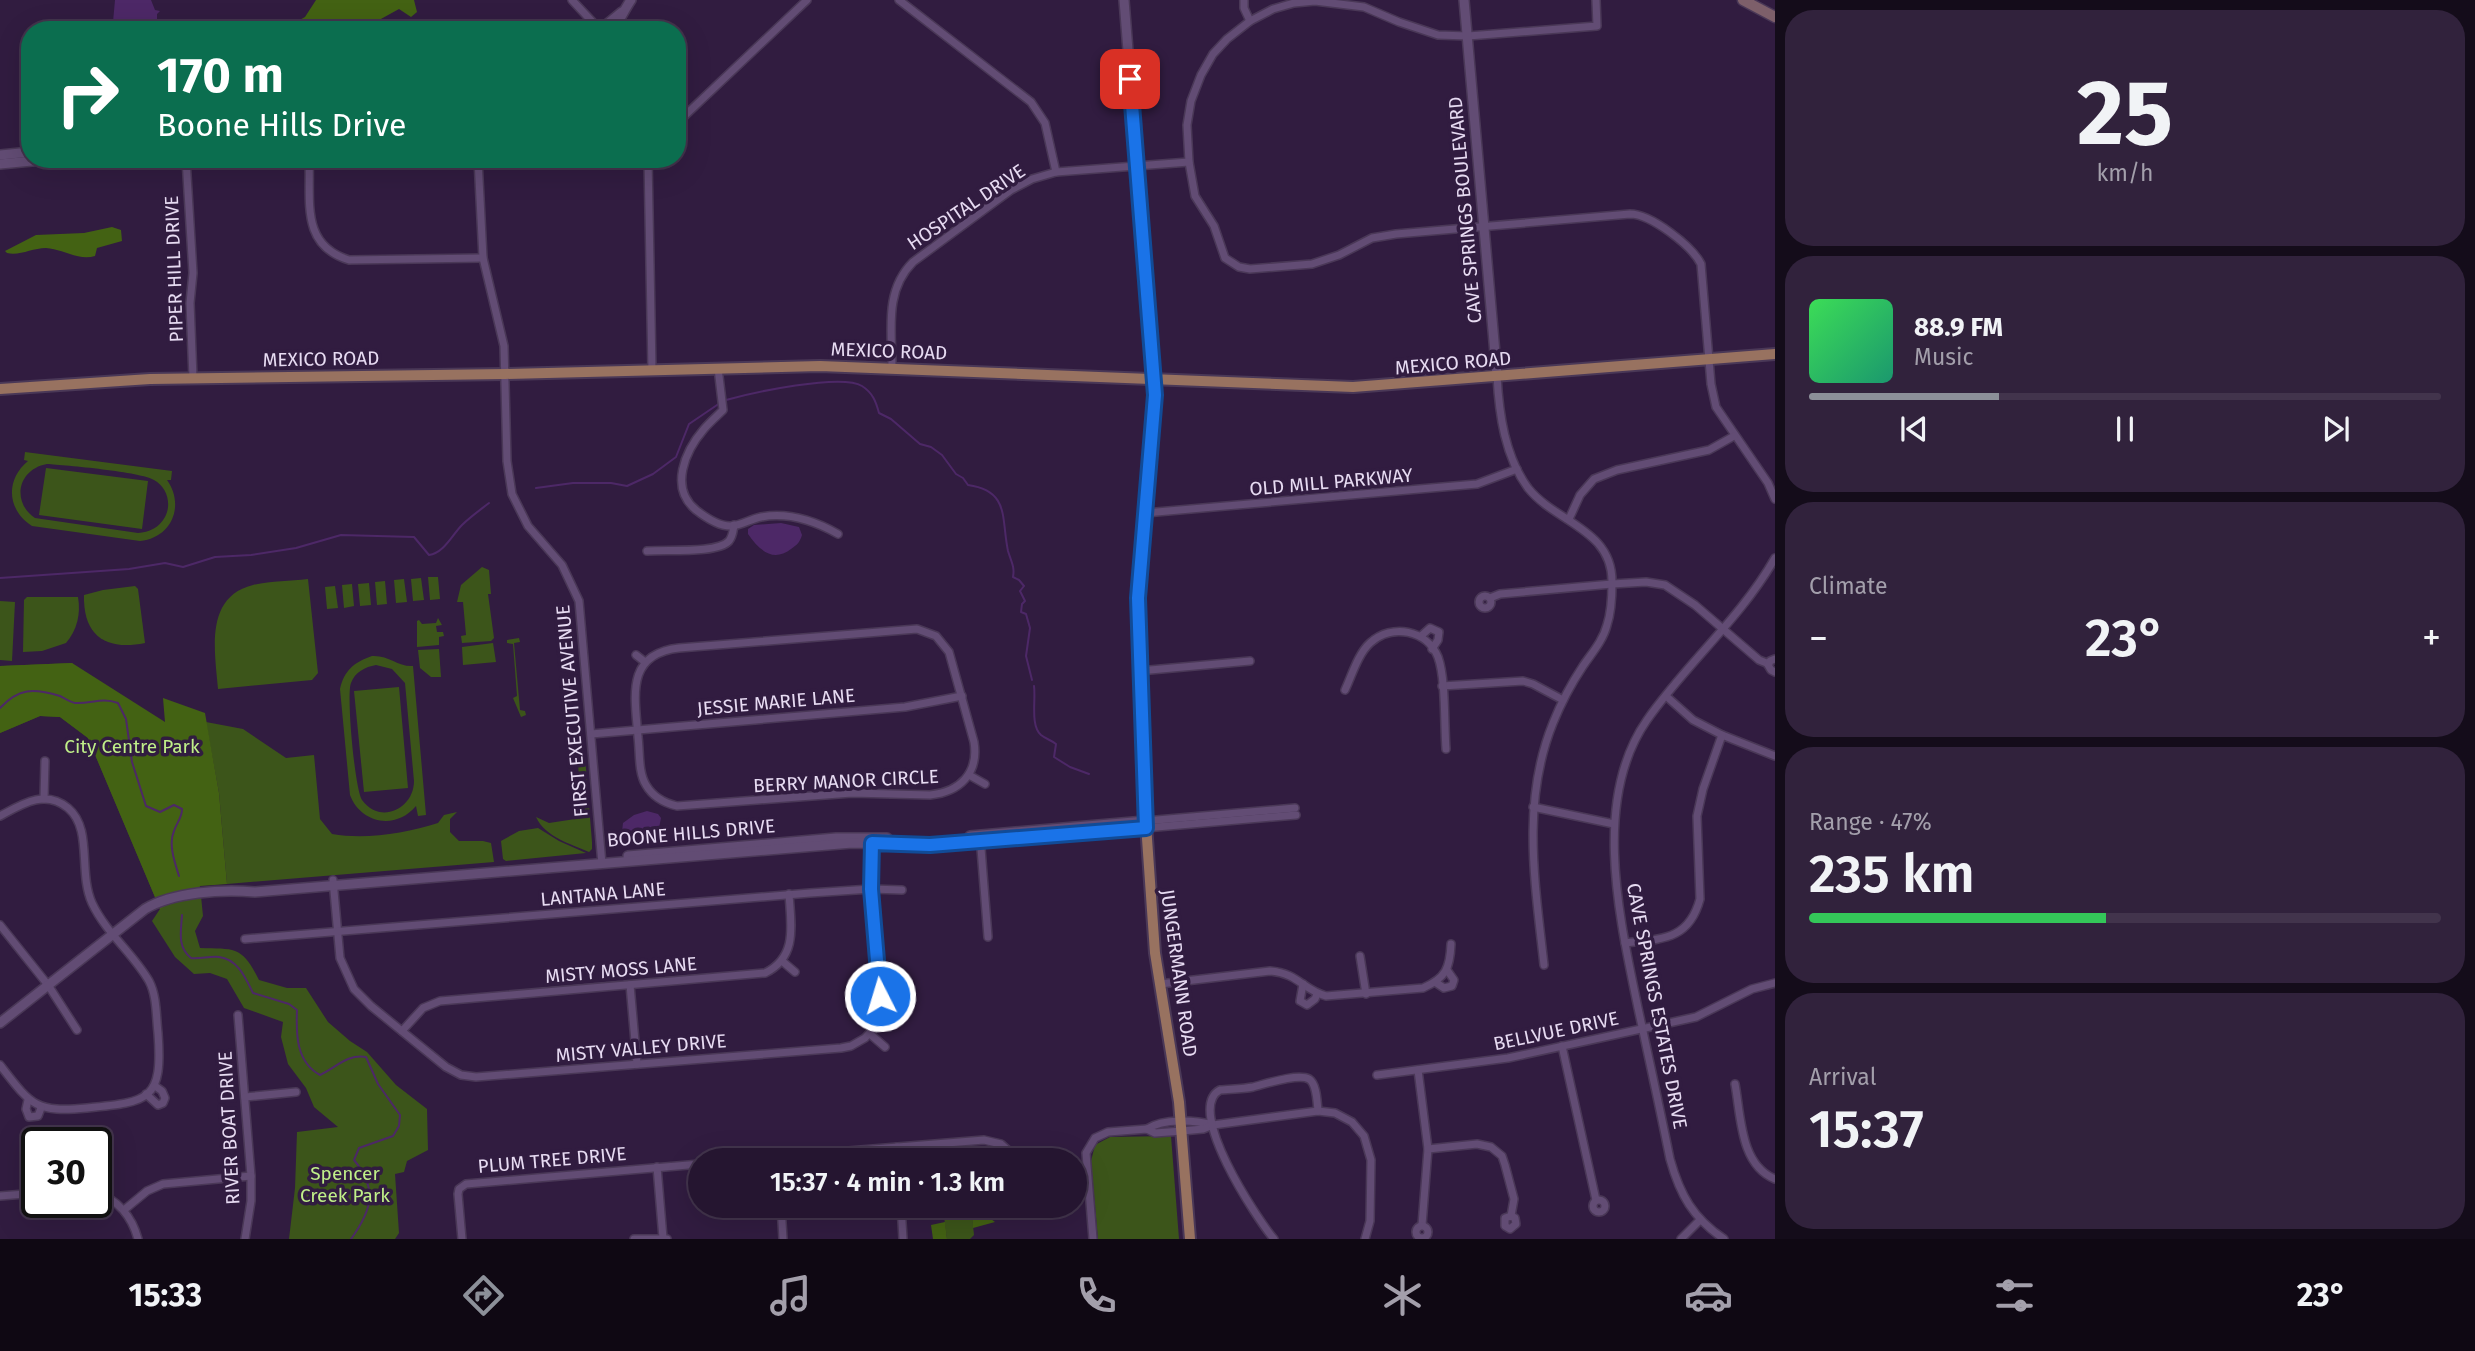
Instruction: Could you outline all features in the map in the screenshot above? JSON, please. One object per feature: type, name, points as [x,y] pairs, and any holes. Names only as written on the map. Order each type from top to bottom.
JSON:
[{"type":"main road","points":[[1743,0],[1775,17]]},
{"type":"main road","name":"MEXICO ROAD","points":[[0,389],[193,378],[718,368],[892,368],[1353,387],[1775,354]]},
{"type":"main road","name":"JUNGERMANN ROAD","points":[[1154,380],[1155,405],[1138,598],[1145,825],[1155,953],[1181,1127],[1189,1239]]},
{"type":"street","points":[[572,0],[592,21]]},
{"type":"street","points":[[611,21],[631,0]]},
{"type":"street","points":[[899,0],[1030,100],[1045,123],[1056,172]]},
{"type":"street","name":"JUNGERMANN ROAD","points":[[1124,0],[1154,380]]},
{"type":"street","points":[[1244,0],[1244,8],[1250,21]]},
{"type":"street","name":"CAVE SPRINGS BOULEVARD","points":[[1464,0],[1501,417],[1517,469],[1528,487],[1544,504],[1589,533],[1600,545],[1608,560],[1612,584]]},
{"type":"street","points":[[1596,0],[1597,26],[1468,36],[1438,35],[1364,7],[1329,1],[1294,3],[1273,9],[1250,21],[1219,47],[1201,75],[1189,111],[1187,139],[1195,196],[1214,226],[1225,258],[1239,267],[1250,269],[1312,264],[1339,255],[1372,237],[1630,214],[1647,217],[1689,249],[1701,264],[1711,384],[1717,407],[1768,483],[1775,499]]},
{"type":"street","points":[[686,114],[804,1]]},
{"type":"street","points":[[619,21],[622,12]]},
{"type":"street","points":[[0,155],[21,153]]},
{"type":"street","points":[[0,164],[21,162]]},
{"type":"street","name":"HOSPITAL DRIVE","points":[[892,368],[891,305],[894,289],[903,272],[1011,190],[1032,179],[1056,172],[1189,162]]},
{"type":"street","name":"PIPER HILL DRIVE","points":[[187,168],[193,273],[190,303],[193,378]]},
{"type":"street","points":[[310,168],[313,230],[326,250],[334,255],[349,260],[483,258]]},
{"type":"street","name":"FIRST EXECUTIVE AVENUE","points":[[478,168],[483,258],[502,333],[508,474],[512,494],[522,517],[562,565],[575,589],[581,614],[601,861]]},
{"type":"street","points":[[648,168],[652,371]]},
{"type":"street","points":[[718,368],[723,410],[701,432],[688,454],[682,471],[685,498],[695,509],[723,525],[734,525],[763,517],[793,516],[838,534]]},
{"type":"street","points":[[1569,519],[1580,495],[1594,479],[1617,470],[1709,450],[1734,436]]},
{"type":"street","name":"OLD MILL PARKWAY","points":[[1145,513],[1477,484],[1517,469]]},
{"type":"street","points":[[647,551],[723,545],[730,539],[734,525]]},
{"type":"street","name":"CAVE SPRINGS ESTATES DRIVE","points":[[1724,1239],[1700,1220],[1684,1195],[1673,1169],[1625,943],[1616,877],[1614,824],[1616,800],[1632,745],[1647,720],[1751,595],[1775,558]]},
{"type":"street","points":[[1490,598],[1500,594],[1612,584],[1646,582],[1665,585],[1695,605],[1759,660],[1772,662],[1769,669],[1775,672]]},
{"type":"street","points":[[1544,965],[1532,846],[1533,807],[1543,753],[1563,699],[1607,626],[1612,584]]},
{"type":"street","points":[[936,636],[943,628]]},
{"type":"street","points":[[1421,636],[1430,628],[1439,632],[1438,640],[1432,649]]},
{"type":"street","points":[[636,655],[645,662],[664,651],[692,647],[908,629],[924,631],[936,636],[949,652],[975,749],[970,775],[985,784]]},
{"type":"street","points":[[1345,690],[1363,652],[1377,638],[1395,632],[1416,633],[1432,649],[1439,662],[1446,749]]},
{"type":"street","points":[[1139,670],[1250,661]]},
{"type":"street","name":"BERRY MANOR CIRCLE","points":[[645,662],[634,691],[641,768],[645,784],[661,800],[677,806],[852,793],[918,796],[941,794],[961,785],[970,775]]},
{"type":"street","points":[[1442,686],[1522,681],[1563,699]]},
{"type":"street","name":"JESSIE MARIE LANE","points":[[591,734],[905,707],[962,696]]},
{"type":"street","points":[[1667,696],[1693,720],[1775,756]]},
{"type":"street","points":[[1625,943],[1670,937],[1682,931],[1692,921],[1700,899],[1696,834],[1698,806],[1722,735]]},
{"type":"street","points":[[44,799],[45,761]]},
{"type":"street","points":[[0,817],[31,800],[44,799],[67,807],[78,820],[83,835],[83,870],[93,905],[147,978],[154,994],[160,1062],[155,1086],[139,1099],[123,1104],[69,1110],[41,1108],[29,1100],[0,1065]]},
{"type":"street","points":[[1533,807],[1614,824]]},
{"type":"street","points":[[1145,825],[1295,811]]},
{"type":"street","name":"BOONE HILLS DRIVE","points":[[0,1023],[112,934],[160,901],[177,897],[872,840],[930,845],[980,838],[1145,825]]},
{"type":"street","points":[[980,838],[988,937]]},
{"type":"street","points":[[872,840],[871,889],[880,1007],[877,1022],[870,1034],[885,1047]]},
{"type":"street","name":"MISTY VALLEY DRIVE","points":[[333,883],[340,958],[348,979],[361,997],[446,1067],[461,1075],[470,1077],[841,1048],[858,1043],[870,1034]]},
{"type":"street","name":"LANTANA LANE","points":[[245,939],[789,894],[902,890]]},
{"type":"street","points":[[789,894],[792,938],[782,961],[794,972]]},
{"type":"street","points":[[0,925],[48,985],[77,1030]]},
{"type":"street","points":[[1160,984],[1270,971],[1284,972],[1317,994],[1326,996],[1423,988],[1435,982],[1447,970],[1451,944]]},
{"type":"street","points":[[1360,956],[1366,994]]},
{"type":"street","name":"MISTY MOSS LANE","points":[[402,1031],[423,1008],[440,1001],[758,975],[773,969],[782,961]]},
{"type":"street","points":[[1435,982],[1444,988],[1452,986],[1454,980],[1447,970]]},
{"type":"street","name":"BELLVUE DRIVE","points":[[1377,1075],[1497,1060],[1696,1017],[1752,989],[1775,983]]},
{"type":"street","points":[[1303,984],[1299,999],[1303,1004],[1310,1004],[1317,994]]},
{"type":"street","points":[[630,985],[637,1064]]},
{"type":"street","name":"RIVER BOAT DRIVE","points":[[238,1015],[251,1176],[251,1201],[245,1239]]},
{"type":"street","points":[[1562,1046],[1597,1200]]},
{"type":"street","points":[[1418,1070],[1428,1149],[1422,1225]]},
{"type":"street","points":[[1274,1239],[1237,1185],[1221,1151],[1210,1104],[1215,1092],[1254,1087],[1269,1082],[1308,1079],[1314,1087],[1318,1111]]},
{"type":"street","points":[[1735,1084],[1748,1150],[1758,1168],[1775,1179]]},
{"type":"street","points":[[146,1094],[158,1105],[163,1103],[165,1098],[162,1091],[155,1086]]},
{"type":"street","points":[[245,1097],[296,1092]]},
{"type":"street","points":[[29,1100],[26,1109],[29,1116],[38,1116],[41,1108]]},
{"type":"street","points":[[1087,1151],[1095,1138],[1108,1132],[1147,1129],[1155,1133],[1181,1127],[1203,1129],[1213,1125],[1318,1111],[1343,1116],[1360,1129],[1367,1142],[1371,1160],[1370,1221],[1365,1239]]},
{"type":"street","points":[[886,1148],[990,1140],[1007,1148]]},
{"type":"street","points":[[1428,1149],[1477,1144],[1491,1147],[1502,1156],[1505,1165],[1514,1199],[1511,1216]]},
{"type":"street","name":"PLUM TREE DRIVE","points":[[462,1239],[458,1194],[459,1189],[466,1184],[688,1165]]},
{"type":"street","points":[[634,1239],[666,1239],[657,1167]]},
{"type":"street","points":[[1087,1175],[1093,1239]]},
{"type":"street","points":[[124,1210],[147,1191],[163,1184],[251,1176]]},
{"type":"street","points":[[0,1196],[21,1194]]},
{"type":"street","points":[[112,1200],[124,1210],[135,1227],[138,1239]]},
{"type":"street","points":[[782,1218],[783,1239]]},
{"type":"street","points":[[902,1218],[903,1239]]},
{"type":"street","points":[[1681,1239],[1700,1220]]},
{"type":"green space","points":[[316,0],[414,0],[417,12],[411,17],[399,9],[377,21],[298,21],[305,17]]},
{"type":"green space","points":[[255,19],[272,21],[234,21]]},
{"type":"green space","points":[[112,227],[121,230],[122,241],[97,248],[95,256],[83,257],[46,248],[17,253],[5,251],[36,235],[84,233]]},
{"type":"green space","points":[[25,452],[172,471],[171,480],[167,480],[175,500],[172,519],[160,534],[140,541],[32,526],[18,512],[12,495],[15,477],[28,461],[24,460]],"holes":[[[47,464],[120,472],[154,480],[167,496],[165,517],[153,529],[138,533],[35,518],[23,504],[21,487],[30,472]]]},
{"type":"green space","points":[[46,468],[148,481],[142,529],[39,515]]},
{"type":"green space","points":[[482,567],[489,570],[491,594],[488,594],[494,638],[491,641],[462,643],[461,636],[466,635],[463,602],[457,602],[461,585]]},
{"type":"green space","points":[[428,577],[438,577],[440,599],[430,600]]},
{"type":"green space","points":[[421,578],[424,600],[413,601],[411,579]]},
{"type":"green space","points":[[308,579],[318,673],[312,680],[218,689],[216,628],[226,601],[237,591],[253,585]]},
{"type":"green space","points":[[404,579],[407,602],[396,603],[394,580]]},
{"type":"green space","points":[[385,581],[387,604],[377,605],[375,582]]},
{"type":"green space","points":[[369,583],[371,605],[360,606],[358,584]]},
{"type":"green space","points":[[352,584],[354,606],[344,608],[342,585]]},
{"type":"green space","points":[[135,586],[138,589],[145,643],[119,645],[108,642],[93,630],[88,621],[84,595]]},
{"type":"green space","points":[[335,586],[338,608],[327,609],[325,587]]},
{"type":"green space","points":[[27,597],[78,597],[77,622],[66,643],[42,651],[23,652],[24,600]]},
{"type":"green space","points":[[0,601],[15,602],[12,661],[0,660]]},
{"type":"green space","points":[[438,618],[442,625],[436,626],[437,632],[443,632],[444,636],[439,637],[439,645],[417,647],[417,621],[422,624],[436,623]]},
{"type":"green space","points":[[519,638],[520,642],[514,643],[520,710],[525,711],[526,715],[521,717],[513,698],[517,696],[513,644],[507,643],[507,640]]},
{"type":"green space","points":[[493,643],[496,662],[463,665],[462,647]]},
{"type":"green space","points":[[439,649],[441,677],[431,677],[420,668],[418,650]]},
{"type":"green space","points":[[378,656],[413,666],[426,815],[418,816],[416,806],[408,814],[389,821],[370,818],[355,805],[350,795],[340,689],[347,672],[366,658]],"holes":[[[376,665],[392,669],[405,683],[414,781],[413,791],[402,806],[395,810],[378,812],[369,808],[359,793],[352,742],[350,691],[353,679],[364,669]]]},
{"type":"green space","name":"Spencer Creek Park","points":[[72,663],[200,886],[203,916],[195,931],[200,948],[237,952],[248,961],[259,980],[287,988],[306,988],[328,1022],[367,1052],[396,1085],[427,1109],[428,1150],[407,1161],[404,1172],[395,1174],[399,1233],[395,1239],[289,1239],[295,1188],[297,1132],[338,1127],[314,1107],[306,1088],[288,1064],[281,1037],[283,1022],[244,1008],[227,979],[210,973],[194,974],[175,957],[152,921],[160,909],[88,738],[60,717],[40,716],[0,733],[0,666]]},
{"type":"green space","name":"City Centre Park","points":[[72,663],[165,722],[163,698],[205,713],[219,793],[227,884],[200,886],[160,909],[88,738],[60,717],[40,716],[0,733],[0,666]]},
{"type":"green space","points":[[399,687],[408,788],[364,792],[354,691]]},
{"type":"green space","points":[[206,722],[243,729],[286,758],[314,755],[320,819],[332,834],[372,836],[413,830],[438,823],[444,815],[457,812],[450,819],[450,832],[459,841],[491,843],[494,862],[227,884],[219,793]]},
{"type":"green space","points":[[577,750],[585,757],[592,842],[589,852],[552,835],[536,817],[549,823],[582,818]]},
{"type":"green space","points":[[538,828],[586,853],[506,861],[503,859],[501,841],[519,831]]},
{"type":"green space","points":[[1171,1136],[1179,1239],[1098,1239],[1091,1161],[1095,1145],[1110,1137]]},
{"type":"green space","points":[[944,1218],[972,1218],[974,1235],[970,1239],[947,1239]]},
{"type":"green space","points":[[972,1218],[990,1218],[995,1222],[973,1228]]},
{"type":"green space","points":[[945,1222],[947,1239],[933,1239],[931,1225]]},
{"type":"shaded area","points":[[115,0],[151,0],[155,10],[160,11],[157,21],[113,21]]},
{"type":"shaded area","points":[[781,523],[799,527],[802,535],[797,545],[778,555],[767,553],[748,534],[748,529],[754,525]]},
{"type":"shaded area","points":[[647,811],[658,814],[661,818],[657,838],[624,838],[623,823],[634,815]]},
{"type":"waterway","points":[[726,400],[816,383],[851,383],[862,386],[874,398],[879,413],[891,419],[920,444],[931,447],[942,455],[968,485],[991,493],[1001,508],[1013,577],[1024,586],[1020,591],[1025,601],[1021,612],[1026,614],[1030,628],[1026,656],[1032,680]]},
{"type":"waterway","points":[[536,488],[573,483],[611,483],[627,486],[653,474],[676,457],[689,424],[720,403]]},
{"type":"waterway","points":[[0,578],[129,569],[165,563],[183,567],[215,557],[296,548],[341,535],[414,537],[429,555],[443,547],[462,525],[489,503]]},
{"type":"waterway","points":[[1034,686],[1036,725],[1041,735],[1056,744],[1054,757],[1089,774]]},
{"type":"waterway","points":[[0,708],[20,693],[34,691],[60,696],[75,703],[118,703],[126,719],[132,762],[146,806],[160,812],[174,805],[182,809],[172,836],[173,854],[179,876]]},
{"type":"waterway","points":[[182,915],[182,944],[191,958],[226,959],[241,970],[253,993],[289,1004],[297,1010],[299,1047],[306,1063],[320,1075],[353,1057],[366,1057],[378,1084],[400,1115],[399,1126],[393,1136],[359,1148],[354,1160],[367,1181],[369,1199],[364,1218],[351,1239]]},
{"type":"route","points":[[880,996],[871,889],[872,843],[930,845],[1146,828],[1138,598],[1155,395],[1130,79]]}]
